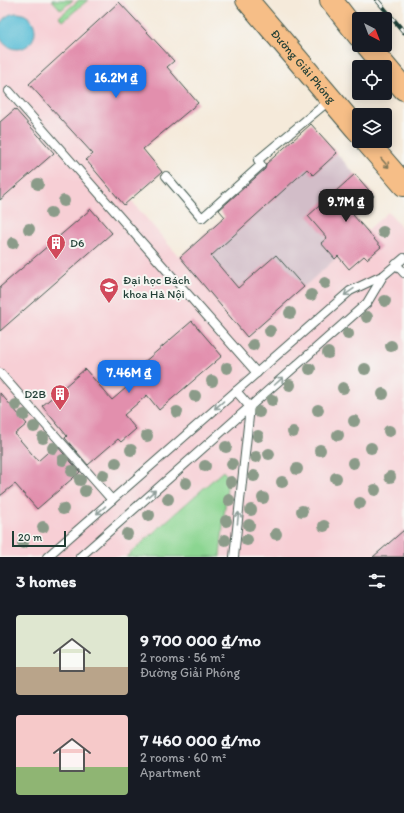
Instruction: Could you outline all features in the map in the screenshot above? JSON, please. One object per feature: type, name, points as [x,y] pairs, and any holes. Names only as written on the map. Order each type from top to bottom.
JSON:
[{"type":"main road","name":"Đường Giải Phóng","points":[[246,0],[352,124]]},
{"type":"main road","points":[[331,0],[352,27]]},
{"type":"main road","points":[[373,52],[404,89]]},
{"type":"main road","points":[[372,148],[404,185]]},
{"type":"lane","points":[[9,91],[257,372]]},
{"type":"lane","points":[[166,176],[202,218],[261,165],[258,160],[330,99]]},
{"type":"lane","points":[[80,557],[366,303],[384,275],[404,258]]},
{"type":"lane","points":[[396,264],[404,273]]},
{"type":"lane","points":[[46,557],[350,290],[384,275]]},
{"type":"lane","points":[[0,373],[112,500]]},
{"type":"lane","points":[[234,557],[250,407],[236,391]]},
{"type":"shaded area","name":"Đại học Bách khoa Hà Nội","points":[[0,0],[122,0],[179,64],[172,72],[198,103],[143,149],[162,172],[130,199],[247,337],[388,212],[404,230],[404,557],[0,557]]},
{"type":"shaded area","points":[[311,124],[374,196],[353,215],[367,231],[247,337],[180,257],[225,217],[217,207]]},
{"type":"green space","points":[[52,0],[73,0],[61,10]]},
{"type":"green space","points":[[79,0],[88,0],[63,21],[59,17]]},
{"type":"green space","points":[[223,471],[228,477],[220,557],[126,557]]},
{"type":"water","points":[[17,13],[27,16],[32,21],[35,31],[32,41],[27,46],[17,49],[7,46],[2,41],[-1,31],[2,21],[7,16]]},
{"type":"building","points":[[119,2],[174,61],[167,67],[198,103],[143,149],[162,172],[124,205],[86,160],[93,154],[29,84]]},
{"type":"building","points":[[15,109],[54,153],[0,200],[0,122]]},
{"type":"building","points":[[311,124],[337,153],[313,175],[307,169],[211,256],[238,288],[276,255],[304,287],[247,337],[180,257],[225,217],[219,210],[265,169],[266,164]]},
{"type":"building","points":[[355,174],[374,196],[353,215],[381,247],[367,259],[364,256],[349,269],[338,256],[335,259],[321,243],[327,238],[308,216]]},
{"type":"building","name":"D6","points":[[91,209],[112,233],[0,331],[0,287]]},
{"type":"building","points":[[192,321],[222,356],[159,410],[147,395],[124,415],[136,429],[121,442],[118,439],[88,465],[65,438],[67,436],[42,406],[85,369],[112,400],[133,382],[128,376]]},
{"type":"building","points":[[0,393],[27,424],[15,434],[38,461],[56,445],[80,472],[37,509],[15,484],[0,496]]},
{"type":"building","points":[[404,530],[404,557],[373,557]]},
{"type":"railway","points":[[377,0],[404,32]]},
{"type":"place","name":"D6","points":[[56,260]]},
{"type":"place","name":"Đại học Bách khoa Hà Nội","points":[[109,304]]},
{"type":"place","name":"D2B","points":[[60,411]]}]
